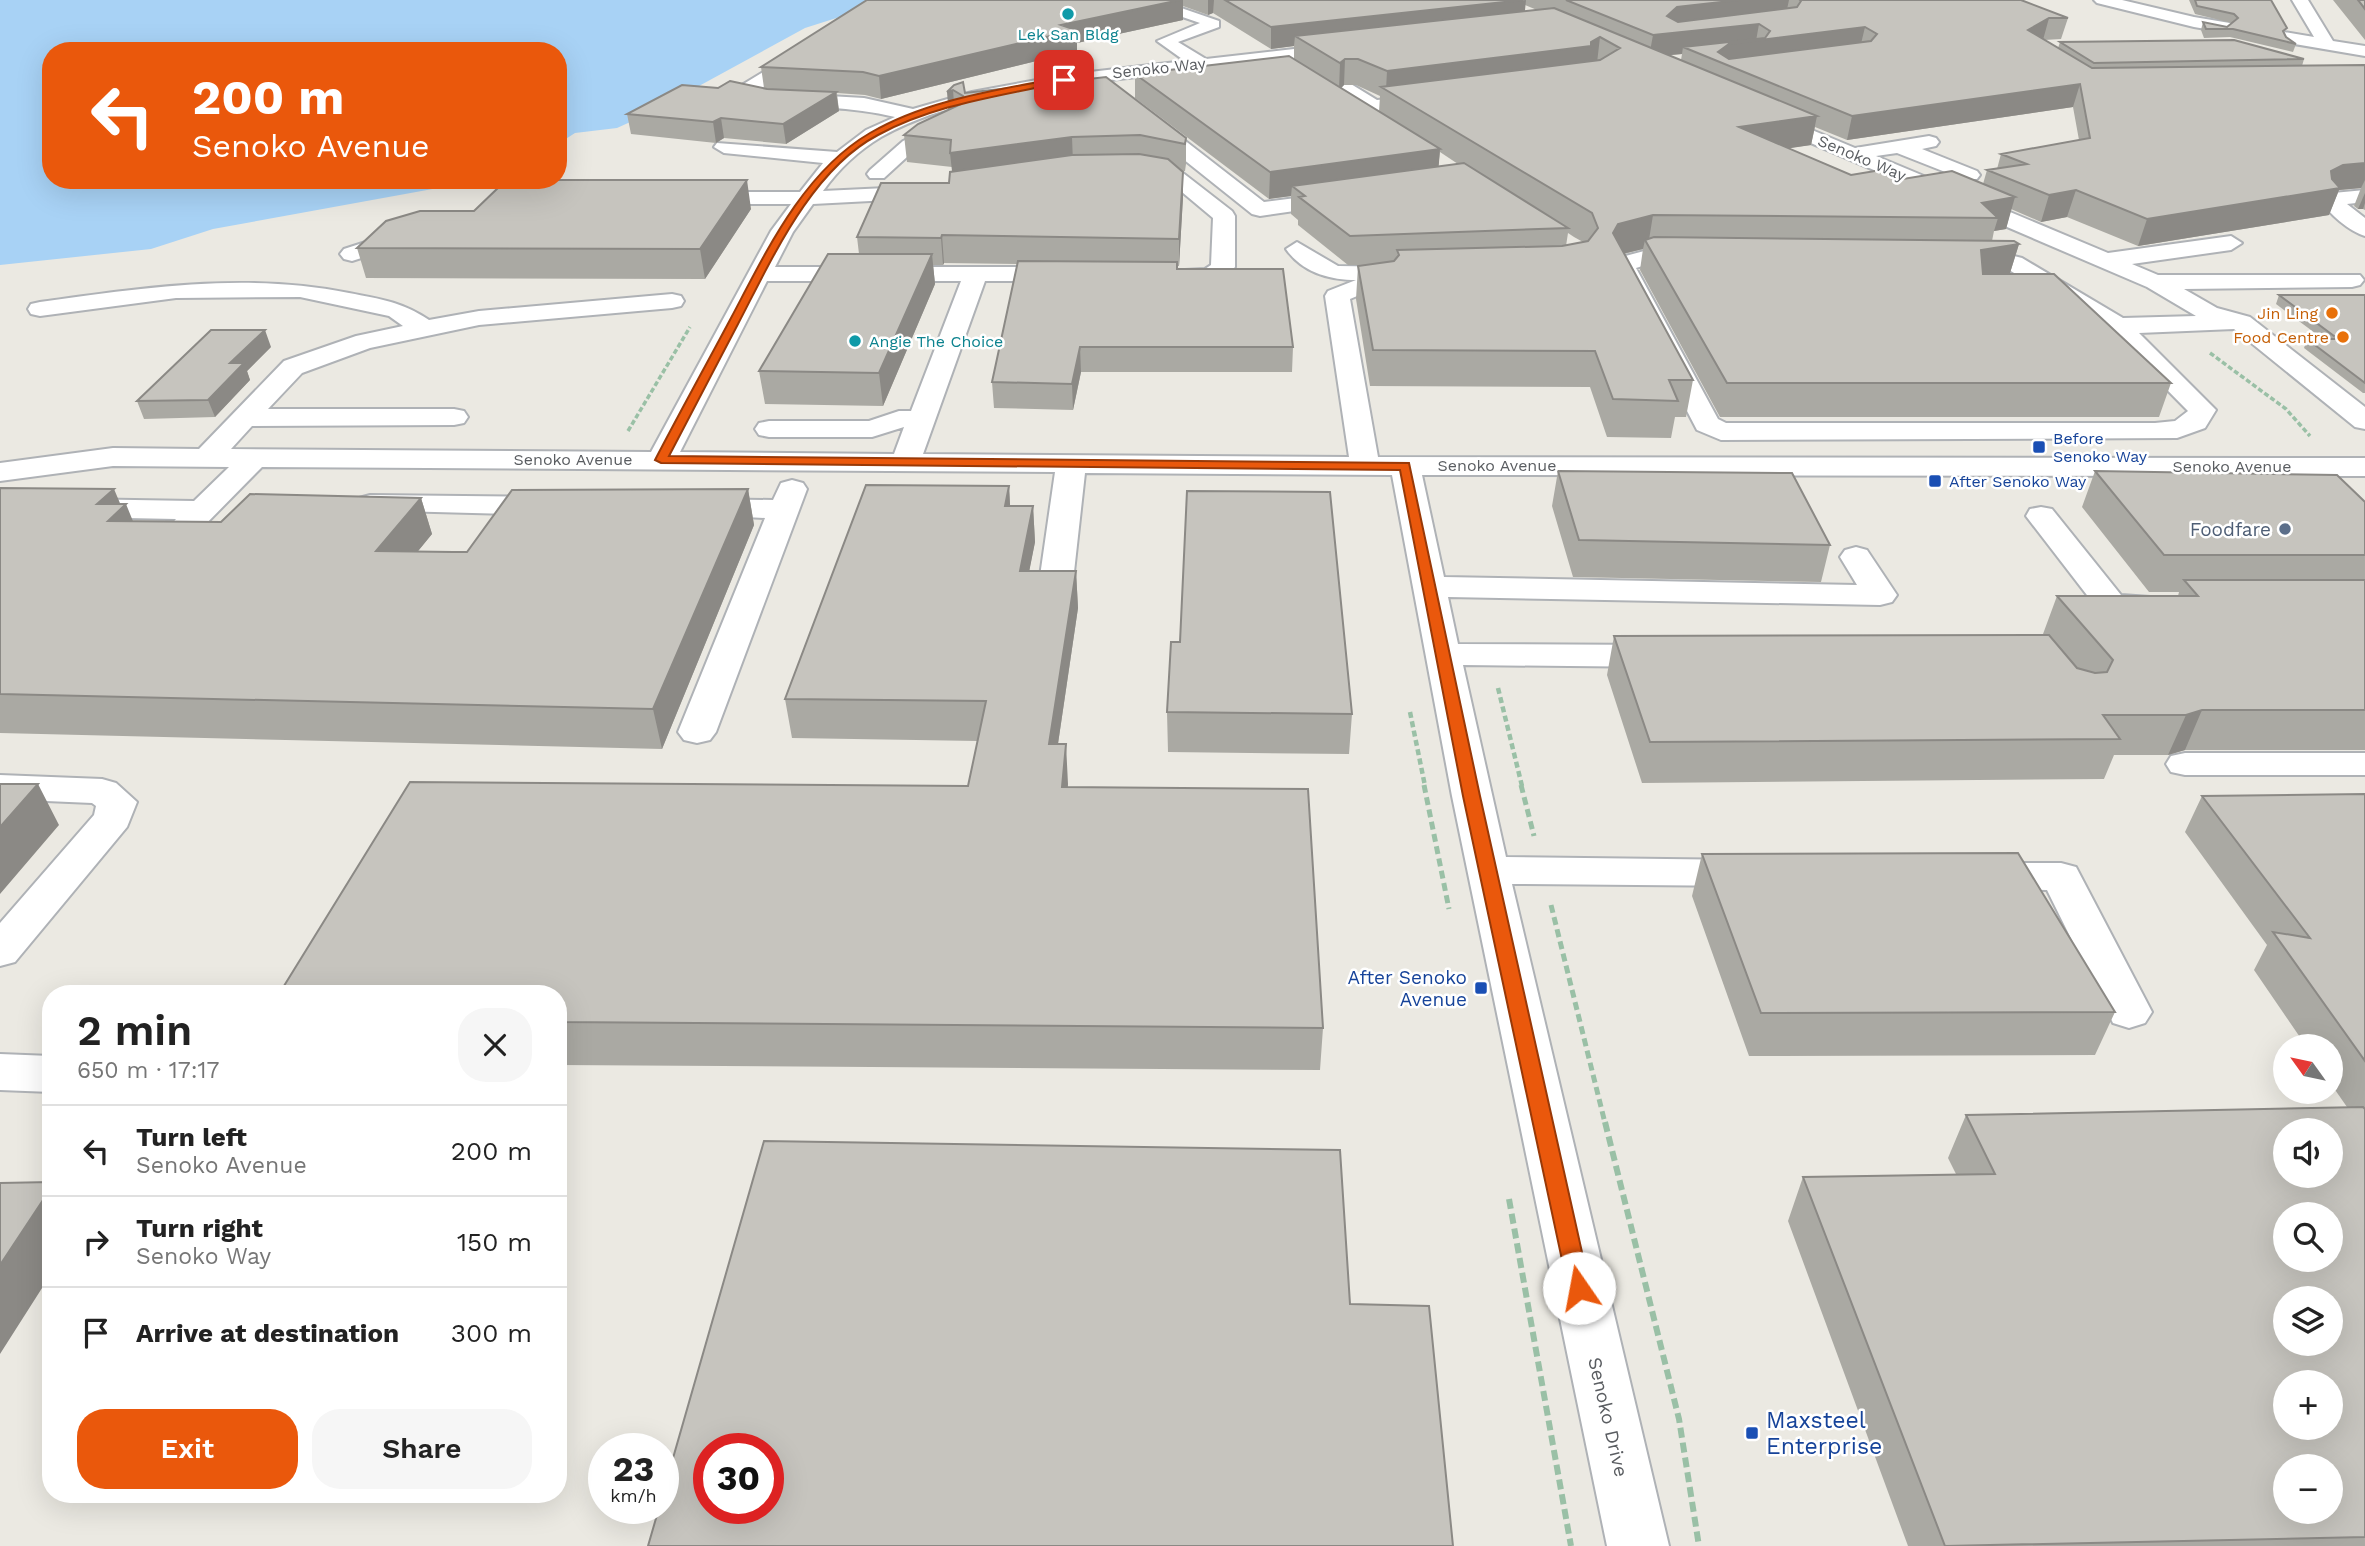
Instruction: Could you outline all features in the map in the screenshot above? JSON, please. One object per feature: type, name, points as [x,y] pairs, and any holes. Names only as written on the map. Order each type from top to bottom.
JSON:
[{"type":"street","points":[[1141,0],[1202,18],[1213,24],[1165,41],[1202,64]]},
{"type":"street","points":[[2102,0],[2194,22],[2365,51]]},
{"type":"street","points":[[2300,0],[2328,46]]},
{"type":"street","points":[[818,44],[738,94],[794,102],[864,104],[915,115]]},
{"type":"street","points":[[2230,45],[2269,54]]},
{"type":"street","name":"Senoko Way","points":[[661,460],[762,274],[782,231],[839,158],[873,134],[915,115],[972,98],[1091,76],[1268,56],[1363,53],[1314,69],[1379,106],[1445,99]]},
{"type":"street","points":[[1268,56],[1376,124]]},
{"type":"street","points":[[1091,76],[1260,209],[1369,194]]},
{"type":"street","points":[[877,174],[916,141],[953,124],[997,109],[1080,96],[1064,80]]},
{"type":"street","name":"Senoko Way","points":[[1747,109],[2155,282],[2209,318],[2365,450]]},
{"type":"street","points":[[1853,155],[1929,142]]},
{"type":"street","points":[[724,147],[839,158]]},
{"type":"street","points":[[1899,147],[1970,175]]},
{"type":"street","points":[[1146,275],[1210,276],[1219,272],[1223,267],[1224,216],[1176,177],[1117,165],[1142,157],[1148,152]]},
{"type":"street","points":[[822,178],[932,171]]},
{"type":"street","points":[[673,198],[806,198],[947,190]]},
{"type":"street","points":[[2365,196],[2333,199],[2334,204],[2365,229]]},
{"type":"street","points":[[352,254],[426,230]]},
{"type":"street","points":[[2104,261],[2231,243]]},
{"type":"street","points":[[1607,244],[1860,249],[2070,246]]},
{"type":"street","points":[[1297,249],[1324,269],[1335,273],[1435,281],[1357,287],[1337,296],[1365,465]]},
{"type":"street","points":[[2118,326],[2202,410],[2199,420],[2189,427],[2155,432],[1733,433],[1707,424],[1622,264],[1648,257],[1989,258],[2014,263],[2118,326],[2209,318]]},
{"type":"street","points":[[762,274],[1092,275]]},
{"type":"street","points":[[2155,282],[2352,280]]},
{"type":"street","points":[[906,461],[973,281]]},
{"type":"street","points":[[2219,281],[2281,323]]},
{"type":"street","points":[[40,309],[176,291],[300,290],[397,310],[425,329]]},
{"type":"street","points":[[207,457],[293,367],[365,341],[479,318],[672,301]]},
{"type":"street","name":"Senoko Way","points":[[2209,318],[2241,322],[2365,421]]},
{"type":"street","points":[[244,418],[454,416]]},
{"type":"street","points":[[769,429],[867,429],[899,419],[923,419]]},
{"type":"street","name":"Senoko Avenue","points":[[0,472],[113,457],[1405,466],[2365,467]]},
{"type":"street","points":[[169,543],[254,458]]},
{"type":"street","points":[[489,536],[539,459]]},
{"type":"street","points":[[696,732],[803,461]]},
{"type":"street","points":[[1055,590],[1070,463]]},
{"type":"street","name":"Senoko Drive","points":[[1405,466],[1488,870],[1638,1546]]},
{"type":"street","points":[[335,504],[578,507]]},
{"type":"street","points":[[49,508],[202,510]]},
{"type":"street","points":[[674,508],[784,509]]},
{"type":"street","points":[[2040,516],[2112,605],[2178,605]]},
{"type":"street","points":[[1430,587],[1880,595],[1856,557]]},
{"type":"street","points":[[1443,654],[1699,656]]},
{"type":"street","points":[[2185,764],[2365,764]]},
{"type":"street","points":[[0,787],[102,791],[117,802],[113,818],[0,951]]},
{"type":"street","points":[[1488,870],[1781,874]]},
{"type":"street","points":[[1949,876],[2061,877],[2129,1012]]},
{"type":"street","points":[[0,1072],[42,1074]]},
{"type":"path","points":[[625,435],[696,316]]},
{"type":"path","points":[[1490,654],[1679,1419],[1699,1546]]},
{"type":"path","points":[[1425,797],[1451,917]]},
{"type":"path","points":[[1507,1185],[1571,1546]]},
{"type":"water","points":[[0,0],[893,0],[805,28],[688,92],[690,95],[617,128],[575,133],[567,138],[567,42],[42,42],[42,189],[433,189],[213,229],[151,249],[0,265]]},
{"type":"building","points":[[867,0],[1180,0],[1061,25],[1076,30],[879,76],[863,72],[761,67]]},
{"type":"building","points":[[1225,0],[1523,0],[1271,27]]},
{"type":"building","points":[[1566,0],[1739,0],[1677,7],[1667,16],[1678,22],[1797,7],[1800,0],[2021,0],[2068,18],[2049,18],[2028,30],[2092,68],[2365,65],[2365,163],[2343,165],[2331,171],[2332,179],[2340,188],[2147,219],[2076,190],[2049,195],[1987,170],[2027,164],[2001,154],[2090,138],[2080,84],[1852,116],[1683,47],[1765,38],[1770,31],[1759,24],[1653,35]],"holes":[[[1865,27],[1877,34],[1871,41],[1729,59],[1718,52],[1729,44]]]},
{"type":"building","points":[[2195,0],[2271,0],[2287,28],[2283,31],[2286,37],[2296,44],[2233,29],[2206,29],[2203,22],[2227,27],[2238,18],[2234,14],[2197,6]]},
{"type":"building","points":[[2358,0],[2365,0],[2365,9]]},
{"type":"building","points":[[1554,8],[1817,116],[1739,127],[1851,175],[1881,170],[1903,179],[1952,171],[2015,197],[1982,203],[1998,218],[1653,215],[1618,224],[1613,233],[1693,380],[1669,380],[1678,401],[1613,399],[1595,351],[1373,350],[1358,266],[1394,261],[1399,255],[1397,250],[1562,246],[1588,241],[1598,228],[1592,213],[1381,87],[1600,60],[1620,48],[1600,37],[1591,42],[1591,46],[1387,71],[1358,59],[1345,59],[1340,63],[1295,36]]},
{"type":"building","points":[[2234,40],[2304,59],[2094,63],[2060,42]]},
{"type":"building","points":[[1289,56],[1440,149],[1270,172],[1135,74]]},
{"type":"building","points":[[1106,77],[1186,138],[1185,144],[1140,135],[1072,137],[950,153],[951,140],[904,135],[918,124],[961,104],[963,96],[953,90],[947,92],[954,85],[963,82],[965,93]]},
{"type":"building","points":[[730,81],[767,89],[836,92],[783,124],[721,118],[713,122],[627,114],[682,85],[718,88]]},
{"type":"building","points":[[1139,154],[1168,159],[1183,172],[1179,239],[942,235],[941,238],[857,237],[881,183],[949,183],[950,172],[1072,155]]},
{"type":"building","points":[[1464,163],[1568,228],[1350,236],[1299,197],[1305,196],[1292,186]]},
{"type":"building","points":[[567,180],[747,180],[700,249],[357,248],[386,221],[420,211],[474,211],[497,189],[567,189]]},
{"type":"building","points":[[1654,237],[2014,241],[2019,244],[1981,250],[1983,274],[2054,274],[2171,383],[1727,383],[1645,240]]},
{"type":"building","name":"Angie The Choice","points":[[828,254],[932,254],[879,373],[759,371]]},
{"type":"building","points":[[1018,261],[1177,262],[1177,269],[1283,269],[1293,347],[1080,347],[1072,384],[992,382]]},
{"type":"building","name":"Food Centre","points":[[2279,295],[2365,295],[2365,383],[2307,339],[2338,339]]},
{"type":"building","points":[[211,330],[265,330],[230,363],[244,363],[208,400],[137,401]]},
{"type":"building","points":[[1558,471],[1792,473],[1830,545],[1579,540]]},
{"type":"building","points":[[2095,471],[2337,475],[2365,502],[2365,555],[2164,555]]},
{"type":"building","points":[[866,485],[1009,486],[1005,506],[1033,506],[1020,571],[1076,571],[1049,744],[1066,744],[1062,787],[1308,789],[1323,1028],[567,1022],[567,985],[285,985],[410,782],[968,786],[986,701],[785,699]]},
{"type":"building","points":[[0,488],[114,489],[97,504],[126,504],[108,521],[221,522],[250,494],[421,498],[376,551],[453,552],[467,552],[512,490],[748,489],[653,709],[0,694]]},
{"type":"building","points":[[1187,491],[1330,492],[1352,714],[1167,712],[1171,642],[1180,642]]},
{"type":"building","points":[[2184,580],[2365,580],[2365,710],[2202,710],[2186,715],[2103,715],[2120,739],[1650,742],[1614,636],[2049,635],[2077,668],[2095,673],[2107,672],[2113,660],[2057,596],[2198,596]]},
{"type":"building","points":[[0,784],[38,784],[0,827]]},
{"type":"building","points":[[2365,794],[2365,1061],[2273,932],[2310,938],[2202,796]]},
{"type":"building","points":[[2018,853],[2115,1012],[1761,1013],[1702,854]]},
{"type":"building","points":[[2363,1107],[2365,1537],[1945,1546],[1803,1177],[1995,1174],[1966,1115]]},
{"type":"building","points":[[764,1141],[1340,1150],[1350,1304],[1429,1306],[1453,1546],[648,1546],[654,1524],[679,1524],[679,1437]]},
{"type":"building","points":[[42,1182],[42,1202],[0,1265],[0,1183]]},
{"type":"place","name":"Lek San Bldg","points":[[1068,14]]},
{"type":"place","name":"Jin Ling","points":[[2332,313]]},
{"type":"place","name":"Food Centre","points":[[2343,337]]},
{"type":"place","name":"Angie The Choice","points":[[855,341]]},
{"type":"place","name":"Before Senoko Way","points":[[2039,447]]},
{"type":"place","name":"After Senoko Way","points":[[1935,481]]},
{"type":"place","name":"Foodfare","points":[[2285,529]]},
{"type":"place","name":"After Senoko Avenue","points":[[1481,988]]},
{"type":"place","name":"Maxsteel Enterprise","points":[[1752,1433]]},
{"type":"route","points":[[1064,80],[972,98],[915,115],[873,134],[839,158],[782,231],[762,274],[661,460],[1405,466],[1472,796],[1579,1288]]}]
